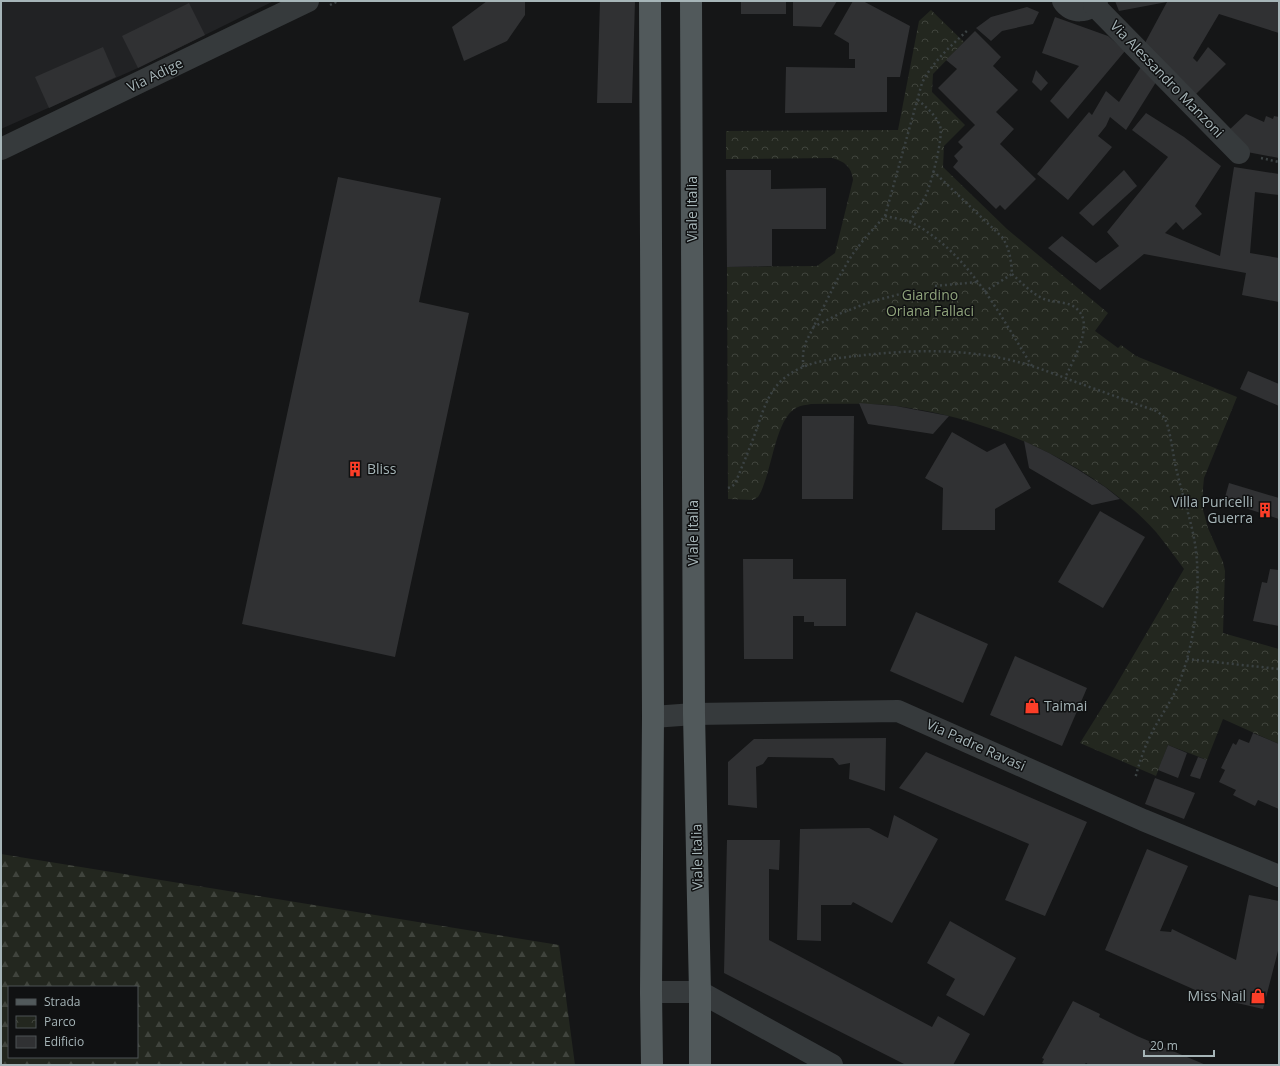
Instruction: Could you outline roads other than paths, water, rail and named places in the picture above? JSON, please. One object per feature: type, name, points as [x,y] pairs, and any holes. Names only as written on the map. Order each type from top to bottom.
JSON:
[{"type":"main road","points":[[650,1],[653,717],[651,992],[652,1065]]},
{"type":"main road","name":"Viale Italia","points":[[691,1],[694,714],[700,992],[700,1065]]},
{"type":"street","name":"Via Adige","points":[[1,149],[308,1]]},
{"type":"street","points":[[1063,1],[1070,8],[1082,11],[1096,3]]},
{"type":"street","name":"Via Alessandro Manzoni","points":[[1096,3],[1239,153]]},
{"type":"street","name":"Via Padre Ravasi","points":[[653,717],[694,714],[898,711],[1143,820],[1279,876]]},
{"type":"street","points":[[651,992],[700,992],[832,1065]]},
{"type":"place","name":"Bliss","points":[[355,469]]},
{"type":"place","name":"Villa Puricelli Guerra","points":[[1265,510]]},
{"type":"place","name":"Taimai","points":[[1032,706]]},
{"type":"place","name":"Miss Nail","points":[[1258,996]]},
{"type":"park label","name":"Giardino Oriana Fallaci","points":[[930,304]]}]
